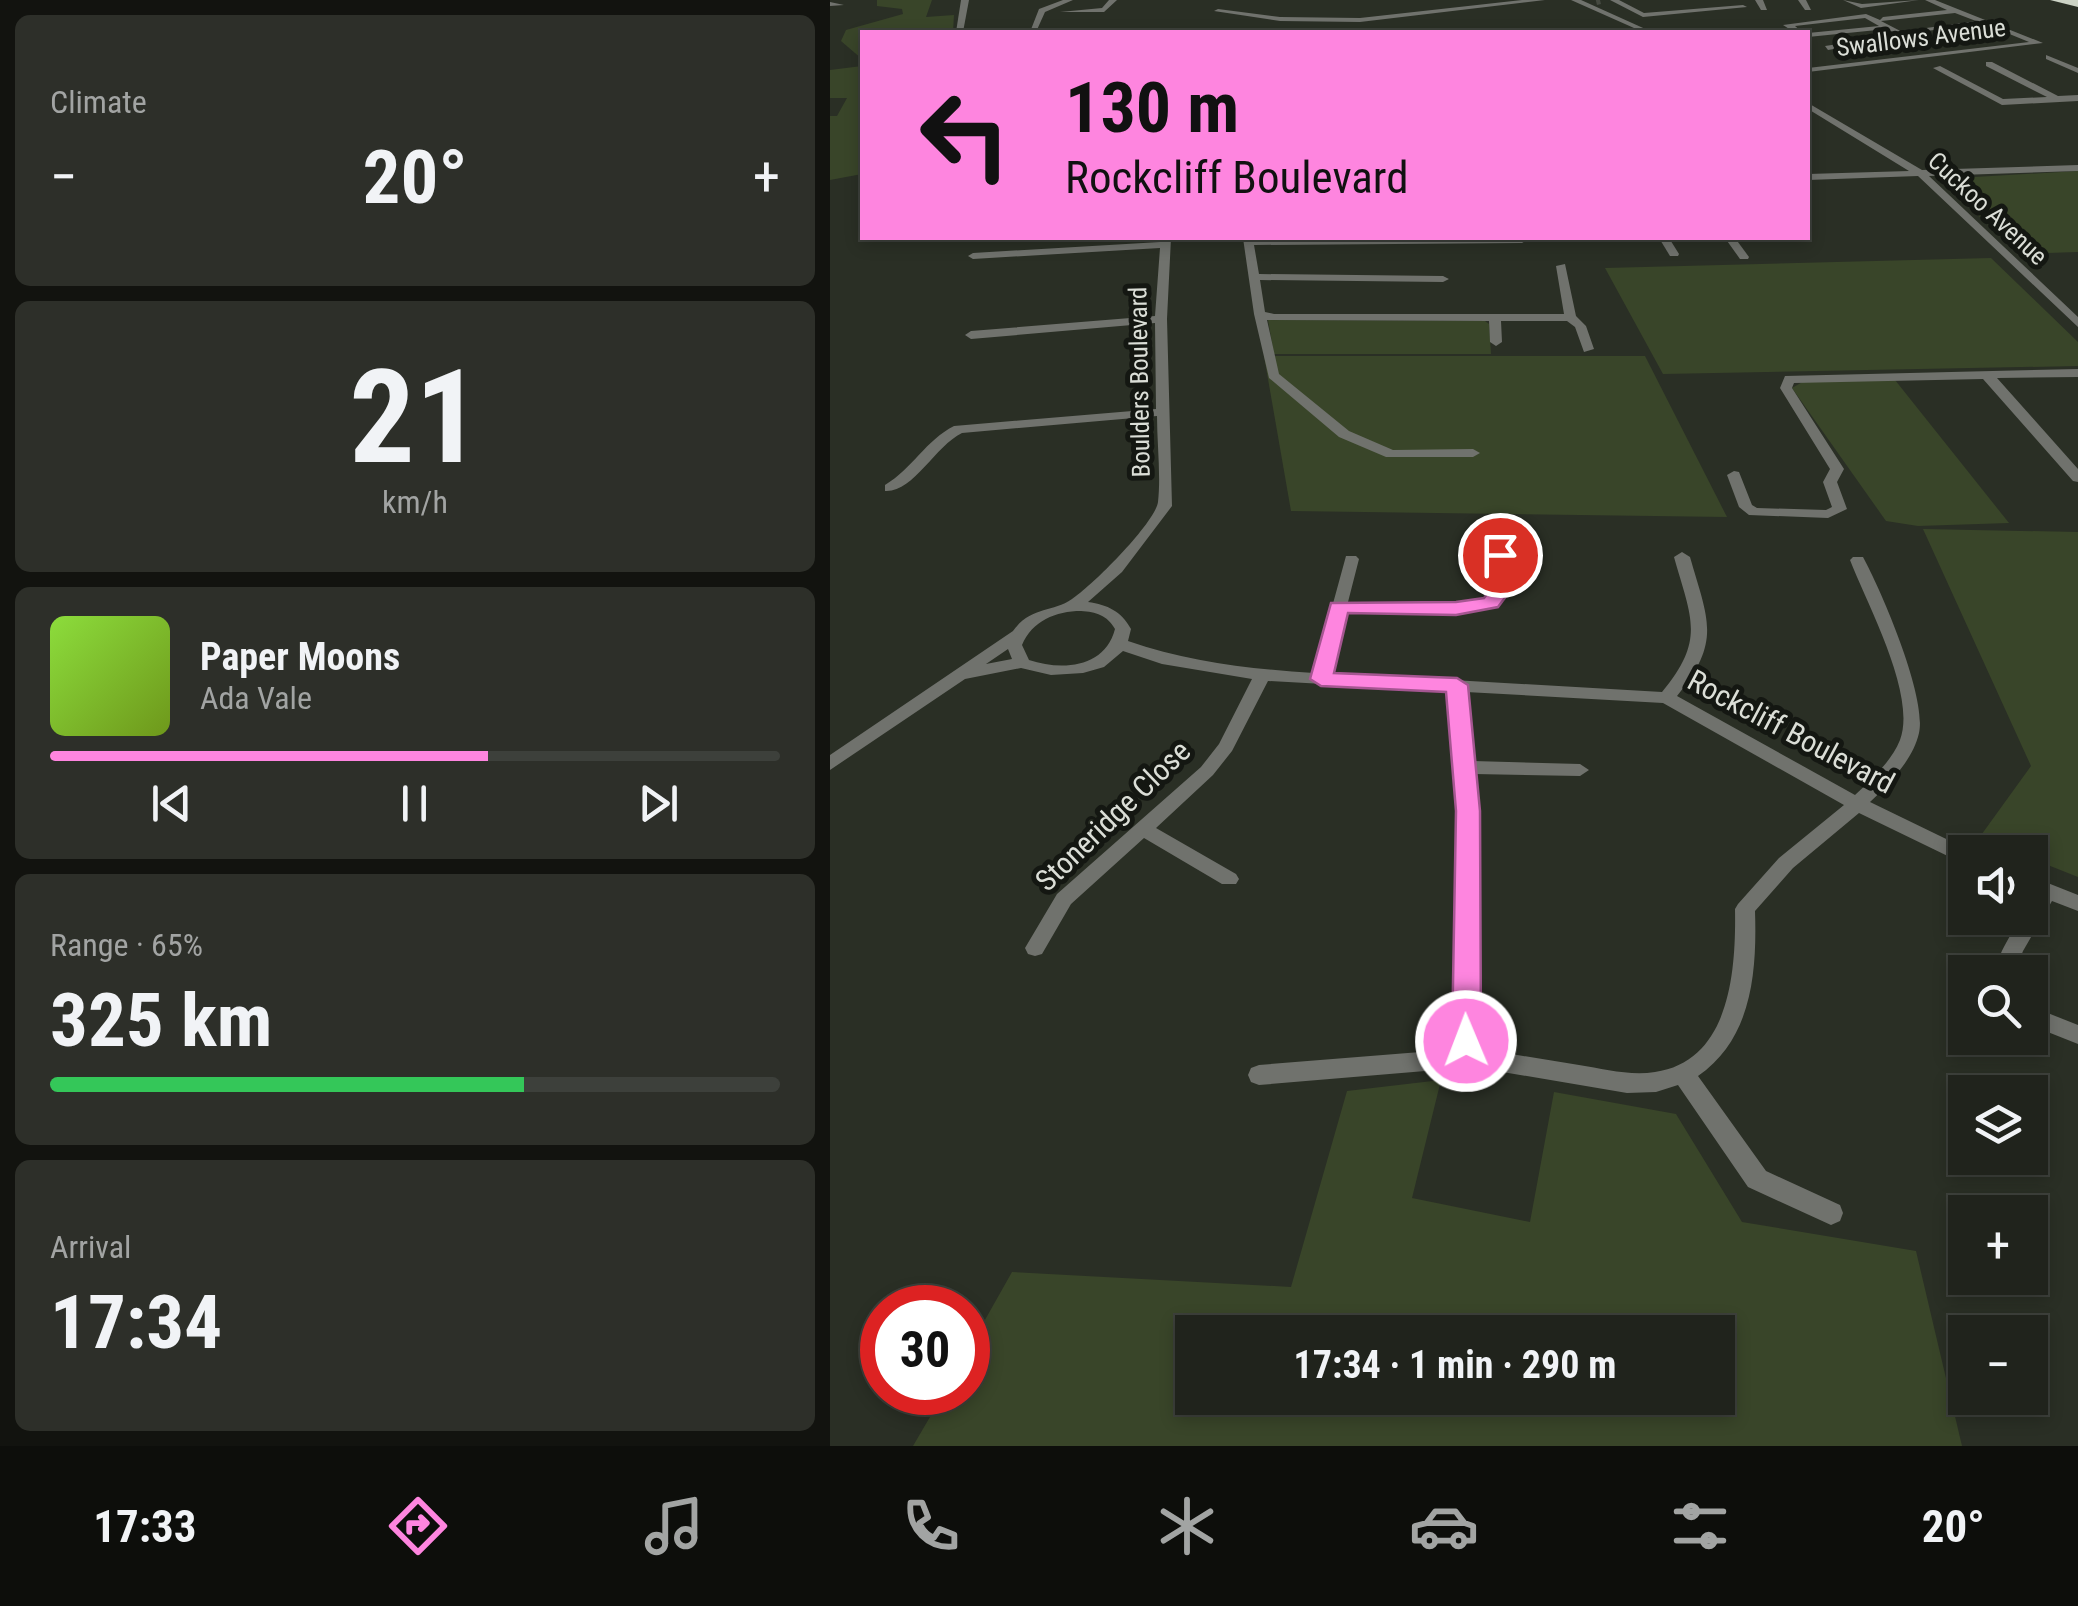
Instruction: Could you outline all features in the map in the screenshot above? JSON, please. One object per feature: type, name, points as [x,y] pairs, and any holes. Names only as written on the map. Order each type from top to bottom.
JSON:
[{"type":"highway","points":[[2056,0],[2078,3]]},
{"type":"street","points":[[959,30],[965,0]]},
{"type":"street","points":[[1036,30],[1042,11],[1069,0]]},
{"type":"street","points":[[1064,12],[1104,10],[1113,0]]},
{"type":"street","points":[[1218,11],[1271,18],[1360,20],[1541,0]]},
{"type":"street","points":[[1578,1],[1596,0]]},
{"type":"street","points":[[1614,0],[1643,16],[1743,6]]},
{"type":"street","points":[[1802,0],[1808,8]]},
{"type":"street","points":[[1846,0],[1858,6],[1915,0]]},
{"type":"street","name":"Swallows Avenue","points":[[1810,70],[2039,43],[1929,0]]},
{"type":"street","points":[[1578,1],[1642,30]]},
{"type":"street","points":[[1810,36],[1959,10]]},
{"type":"street","points":[[1796,30],[1788,25],[1862,16],[1886,23],[1905,38],[1828,48]]},
{"type":"street","points":[[1910,31],[1993,22]]},
{"type":"street","points":[[1934,44],[2020,34]]},
{"type":"street","points":[[1810,37],[1860,64]]},
{"type":"street","points":[[2048,57],[2078,71]]},
{"type":"street","points":[[1989,64],[2058,100]]},
{"type":"street","points":[[1937,68],[1996,100],[2078,98]]},
{"type":"street","name":"Cuckoo Avenue","points":[[1810,107],[1920,173],[2078,322]]},
{"type":"street","points":[[1810,177],[2078,168]]},
{"type":"street","points":[[1248,240],[1270,366],[1278,382],[1344,434],[1391,454],[1473,453]]},
{"type":"street","points":[[1665,240],[1674,254]]},
{"type":"street","points":[[1731,240],[1744,257]]},
{"type":"street","points":[[973,256],[1165,241]]},
{"type":"street","name":"Boulders Boulevard","points":[[1074,606],[1117,569],[1164,506],[1161,319],[1165,241]]},
{"type":"street","points":[[1562,266],[1570,317],[1580,326],[1588,349]]},
{"type":"street","points":[[1254,277],[1443,279]]},
{"type":"street","points":[[1260,314],[1273,318],[1570,317]]},
{"type":"street","points":[[1495,318],[1496,342]]},
{"type":"street","points":[[971,334],[1161,319]]},
{"type":"street","points":[[1734,475],[1746,507],[1754,512],[1835,512],[1840,505],[1830,475],[1838,469],[1786,388],[1789,379],[2078,372]]},
{"type":"street","points":[[1986,374],[2078,478]]},
{"type":"street","points":[[890,488],[918,470],[936,440],[959,429],[1163,412]]},
{"type":"street","points":[[1339,607],[1456,608],[1491,603],[1503,587],[1500,555]]},
{"type":"street","points":[[1666,698],[1692,670],[1702,644],[1682,557]]},
{"type":"street","points":[[1321,679],[1351,559]]},
{"type":"street","points":[[1259,1075],[1474,1056],[1627,1083],[1656,1082],[1683,1074],[1708,1056],[1727,1031],[1737,1005],[1746,950],[1745,910],[1768,879],[1859,805],[1906,743],[1913,712],[1858,560]]},
{"type":"street","name":"Boulders Boulevard","points":[[1107,611],[1117,569]]},
{"type":"street","points":[[830,764],[952,676],[1017,636],[1034,618],[1074,606],[1107,611],[1120,622],[1120,644],[1102,660]]},
{"type":"street","points":[[1017,636],[1014,645],[1022,663]]},
{"type":"street","name":"Rockcliff Boulevard","points":[[1120,644],[1162,659],[1262,676],[1666,698],[1859,805],[1948,848]]},
{"type":"street","name":"Rockcliff Boulevard","points":[[952,676],[1022,663],[1061,672],[1102,660],[1162,659]]},
{"type":"street","name":"Stoneridge Close","points":[[1035,948],[1064,899],[1207,771],[1226,747],[1262,676]]},
{"type":"street","points":[[1457,685],[1465,768],[1466,1041],[1474,1056]]},
{"type":"street","points":[[1465,768],[1580,770]]},
{"type":"street","points":[[1142,829],[1229,879]]},
{"type":"street","points":[[2048,891],[2078,903]]},
{"type":"street","points":[[2048,1022],[2078,1035]]},
{"type":"street","points":[[1683,1074],[1757,1179],[1832,1213]]},
{"type":"green space","points":[[877,0],[932,0],[926,17],[954,15],[953,30],[860,30],[860,57],[841,41],[846,30],[903,14],[902,9],[877,6]]},
{"type":"green space","points":[[860,66],[860,174],[830,180],[830,116],[837,116],[847,98],[830,98],[830,70]]},
{"type":"green space","points":[[2078,171],[2078,252],[2019,254],[1940,179]]},
{"type":"green space","points":[[1991,258],[2078,342],[2078,366],[1663,374],[1605,268]]},
{"type":"green space","points":[[1268,320],[1485,321],[1489,324],[1491,354],[1274,354]]},
{"type":"green space","points":[[1264,356],[1645,356],[1727,517],[1291,511]]},
{"type":"green space","points":[[1806,380],[1895,380],[2009,523],[1918,526],[1886,521],[1792,388]]},
{"type":"green space","points":[[1923,529],[2078,532],[2078,877],[2048,865],[2048,835],[1981,835],[2031,766]]},
{"type":"green space","points":[[1441,1080],[1412,1198],[1530,1222],[1554,1092],[1676,1114],[1742,1222],[1916,1251],[1948,1387],[1948,1415],[1955,1415],[1962,1446],[913,1446],[931,1415],[990,1415],[990,1311],[1012,1272],[1291,1287],[1347,1091]]},
{"type":"tunnel","points":[[1596,1],[1600,0]]},
{"type":"route","points":[[1466,1041],[1468,811],[1457,685],[1321,679],[1339,607],[1456,608],[1491,603],[1503,587],[1500,555]]}]
